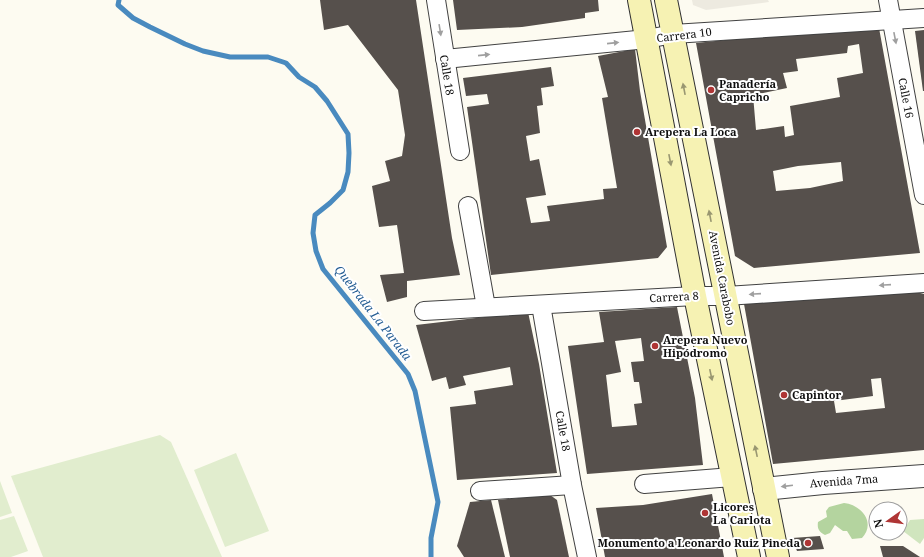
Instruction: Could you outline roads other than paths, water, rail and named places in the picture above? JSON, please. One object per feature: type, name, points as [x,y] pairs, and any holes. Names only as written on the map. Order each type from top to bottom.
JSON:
[{"type":"main road","points":[[639,0],[695,296],[749,557]]},
{"type":"main road","name":"Avenida Carabobo","points":[[666,0],[778,557]]},
{"type":"main road","points":[[740,514],[764,489]]},
{"type":"street","name":"Calle 18","points":[[436,0],[460,151]]},
{"type":"street","name":"Calle 16","points":[[888,0],[924,195]]},
{"type":"street","name":"Carrera 10","points":[[445,59],[647,39],[673,34],[924,18]]},
{"type":"street","points":[[468,206],[486,307]]},
{"type":"street","name":"Carrera 8","points":[[424,311],[695,296],[726,296],[924,283]]},
{"type":"street","name":"Calle 18","points":[[541,305],[572,485],[587,557]]},
{"type":"street","name":"Avenida 7ma","points":[[764,489],[830,482],[924,476]]},
{"type":"street","points":[[644,484],[732,477]]},
{"type":"street","points":[[480,491],[572,485]]},
{"type":"waterway","name":"Quebrada La Parada","points":[[119,0],[118,5],[133,18],[185,44],[203,51],[230,57],[268,57],[286,63],[299,77],[315,87],[327,101],[348,134],[348,172],[343,190],[315,215],[313,233],[316,251],[323,269],[408,374],[415,391],[438,502],[431,538],[431,557]]},
{"type":"place","name":"Panadería Capricho","points":[[711,90]]},
{"type":"place","name":"Arepera La Loca","points":[[637,132]]},
{"type":"place","name":"Arepera Nuevo Hipódromo","points":[[655,346]]},
{"type":"place","name":"Capintor","points":[[784,395]]},
{"type":"place","name":"Licores La Carlota","points":[[705,513]]},
{"type":"place","name":"Monumento a Leonardo Ruiz Pineda","points":[[808,543]]}]
